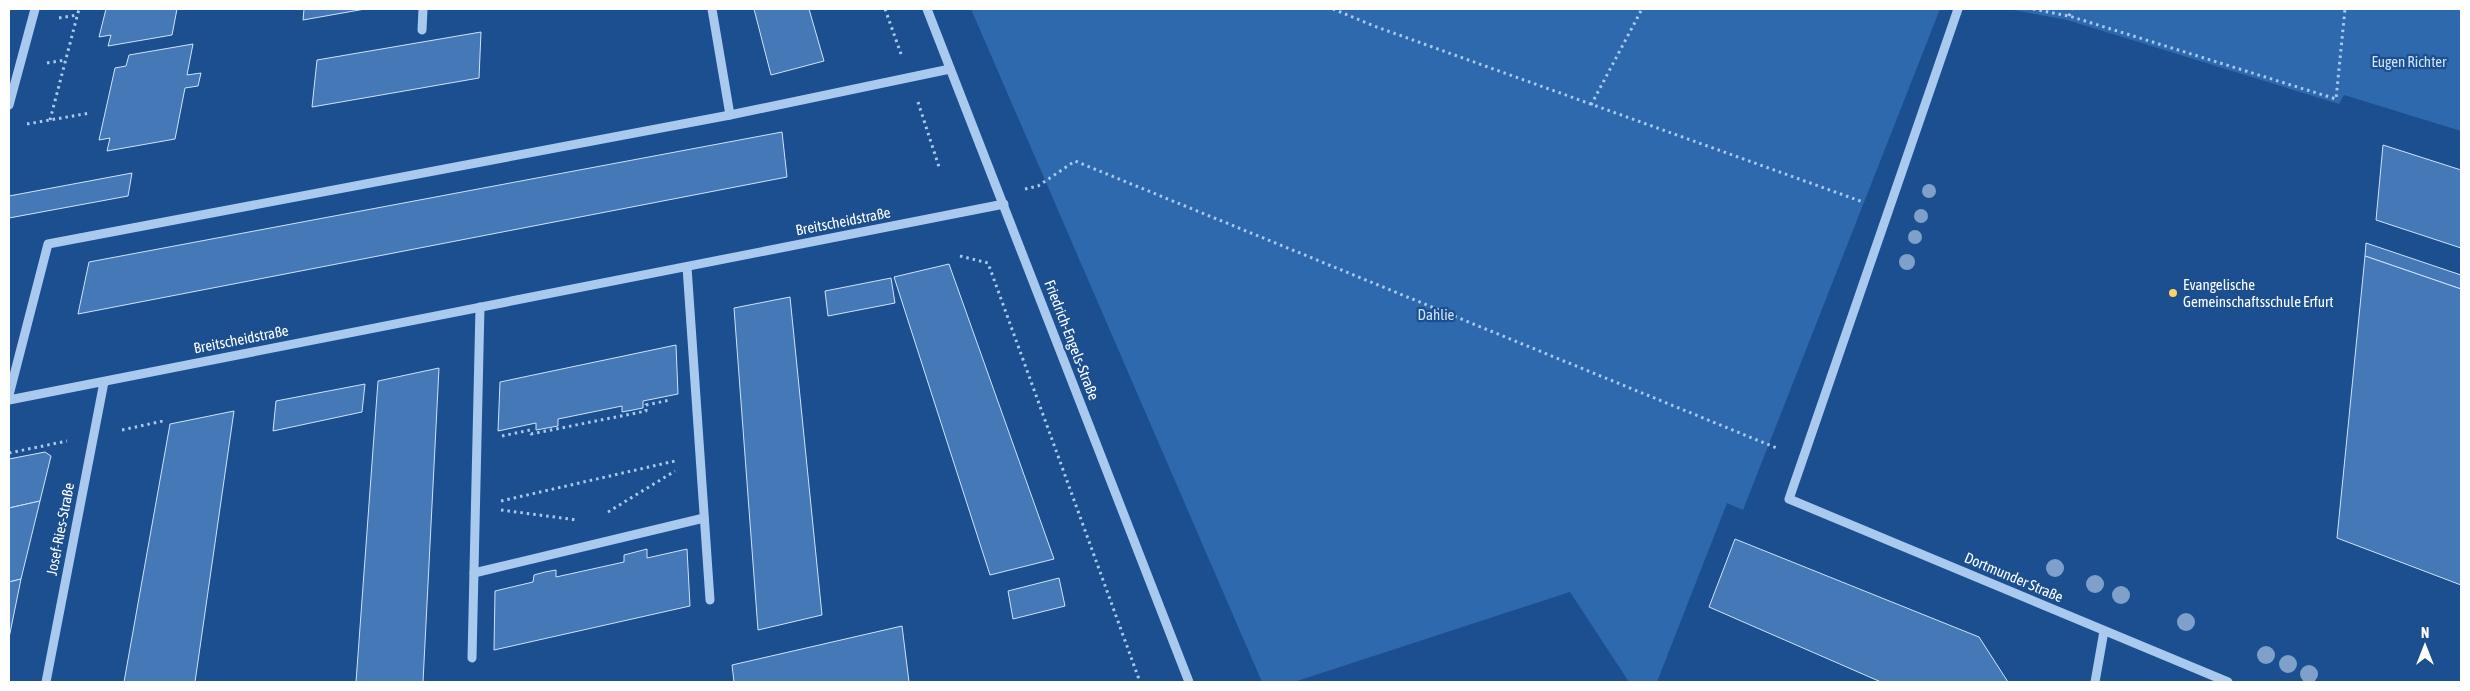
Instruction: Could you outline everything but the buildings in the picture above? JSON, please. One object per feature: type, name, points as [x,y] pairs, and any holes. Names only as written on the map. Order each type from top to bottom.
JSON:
[{"type":"street","points":[[9,105],[35,9]]},
{"type":"street","points":[[422,30],[423,9]]},
{"type":"street","points":[[712,9],[730,115]]},
{"type":"street","name":"Friedrich-Engels-Straße","points":[[927,9],[1189,682]]},
{"type":"street","points":[[1802,458],[1958,9]]},
{"type":"street","points":[[9,395],[48,244],[730,115],[950,69]]},
{"type":"street","name":"Breitscheidstraße","points":[[9,400],[1004,204]]},
{"type":"street","points":[[688,267],[710,600]]},
{"type":"street","points":[[472,658],[480,307]]},
{"type":"street","name":"Josef-Ries-Straße","points":[[46,682],[104,382]]},
{"type":"street","name":"Dortmunder Straße","points":[[1802,458],[1789,499],[2228,682]]},
{"type":"street","points":[[474,573],[704,518]]},
{"type":"street","points":[[2095,682],[2104,631]]},
{"type":"path","points":[[50,120],[79,9]]},
{"type":"path","points":[[1333,9],[1374,26],[1887,211]]},
{"type":"path","points":[[1591,105],[1642,9]]},
{"type":"path","points":[[2032,9],[2069,16],[2336,99],[2345,9]]},
{"type":"path","points":[[2069,16],[2072,9]]},
{"type":"path","points":[[25,125],[90,113]]},
{"type":"path","points":[[1038,186],[1075,161],[1802,458]]},
{"type":"path","points":[[960,256],[988,263],[1140,682]]},
{"type":"path","points":[[477,441],[530,430],[530,434],[646,411],[646,405],[696,395]]},
{"type":"path","points":[[116,431],[164,421]]},
{"type":"path","points":[[9,453],[69,441]]},
{"type":"path","points":[[476,507],[701,455]]},
{"type":"path","points":[[476,507],[593,522],[701,455]]},
{"type":"path","points":[[593,522],[594,544]]},
{"type":"green space","name":"Dahlie","points":[[971,9],[1940,9],[1743,510],[1727,503],[1657,682],[1629,682],[1570,592],[1294,682],[1262,682]]},
{"type":"green space","name":"Eugen Richter","points":[[2008,9],[2461,9],[2461,131],[2344,95],[2339,104],[2067,20]]},
{"type":"place","name":"Evangelische Gemeinschaftsschule Erfurt","points":[[2173,293]]}]
